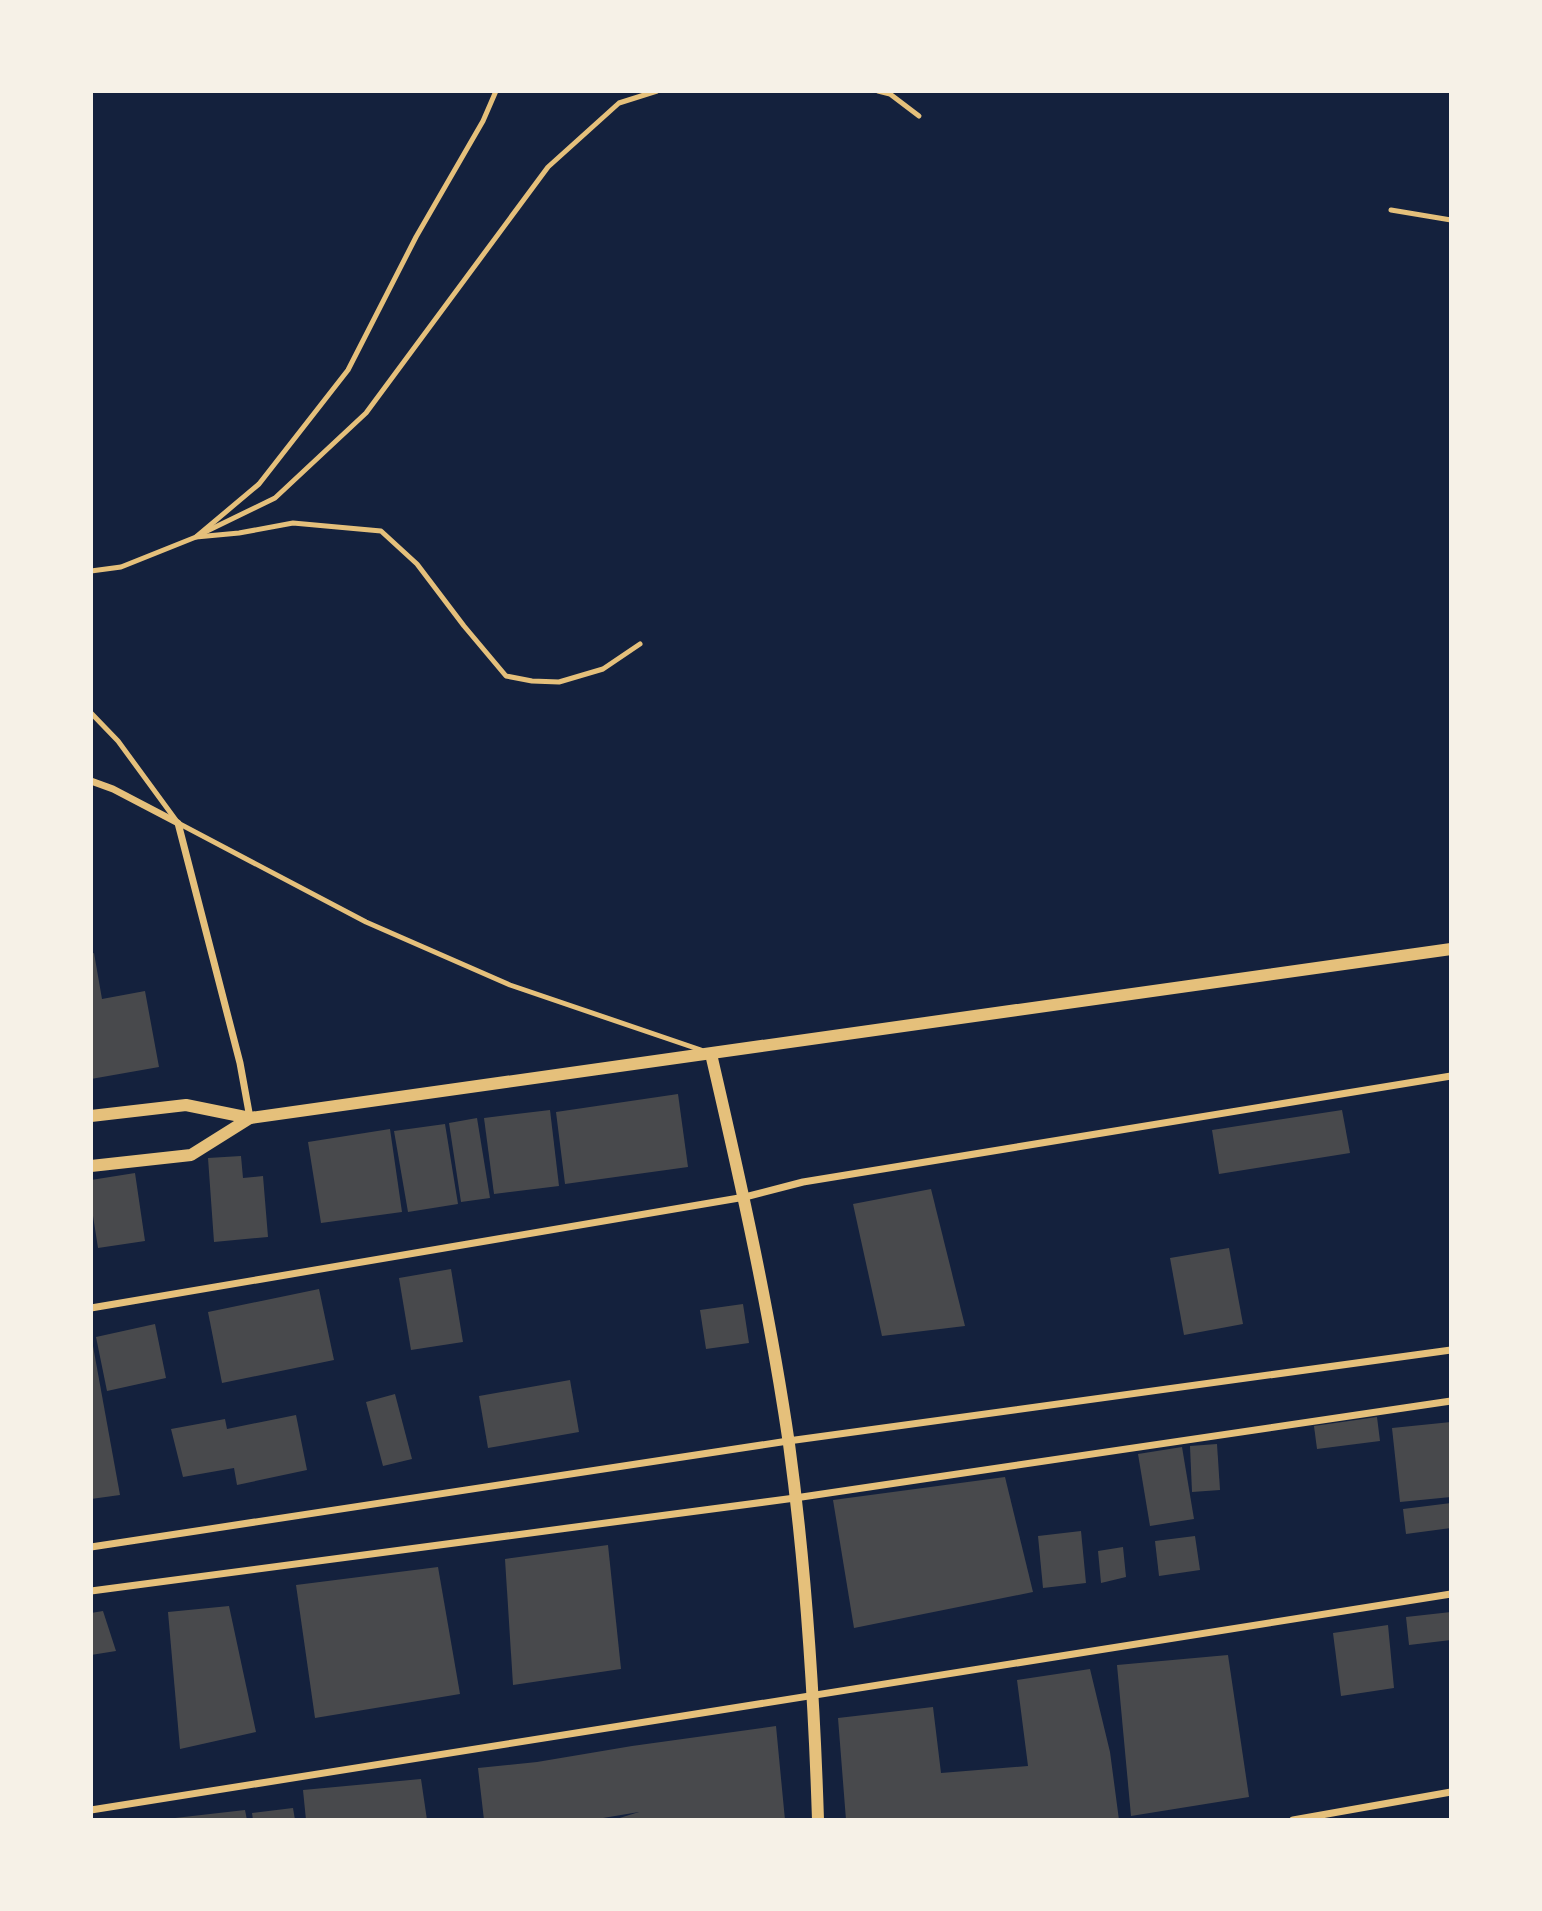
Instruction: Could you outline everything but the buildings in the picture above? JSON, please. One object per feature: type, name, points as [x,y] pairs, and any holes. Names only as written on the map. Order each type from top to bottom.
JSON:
[{"type":"street","points":[[91,781],[114,789],[178,823],[240,1063],[250,1118]]},
{"type":"street","points":[[91,1116],[186,1105],[250,1118],[1451,949]]},
{"type":"street","points":[[710,1054],[745,1197],[788,1441],[814,1694],[818,1820]]},
{"type":"street","points":[[91,1308],[745,1197],[803,1182],[1451,1076]]},
{"type":"street","points":[[91,1166],[191,1155],[250,1118]]},
{"type":"street","points":[[91,1547],[788,1441],[1451,1350]]},
{"type":"street","points":[[91,1591],[795,1498],[1451,1401]]},
{"type":"street","points":[[91,1810],[1451,1594]]},
{"type":"street","points":[[1293,1820],[1451,1792]]},
{"type":"lane","points":[[196,537],[258,484],[348,370],[416,237],[483,121],[496,91]]},
{"type":"lane","points":[[91,571],[121,567],[196,537],[275,498],[366,413],[548,167],[619,103],[657,91]]},
{"type":"lane","points":[[878,91],[890,94],[919,116]]},
{"type":"lane","points":[[1391,210],[1451,220]]},
{"type":"lane","points":[[196,537],[239,533],[293,523],[381,531],[417,564],[506,676],[559,682],[603,669],[639,644]]},
{"type":"lane","points":[[91,713],[118,741],[178,823],[366,922],[509,985],[710,1054]]}]
